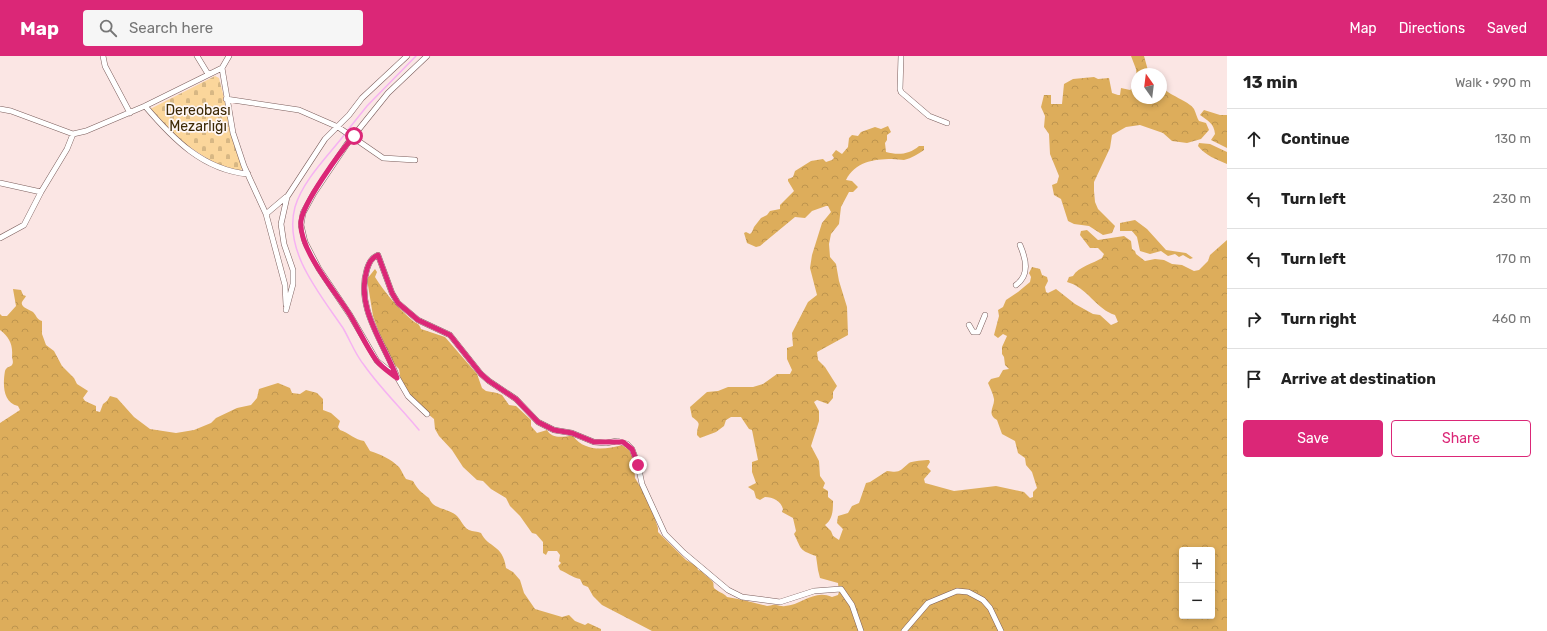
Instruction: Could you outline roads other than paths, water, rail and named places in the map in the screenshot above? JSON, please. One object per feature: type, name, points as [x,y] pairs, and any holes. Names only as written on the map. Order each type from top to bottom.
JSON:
[{"type":"street","points":[[103,56],[105,66],[130,113]]},
{"type":"street","points":[[197,56],[208,74]]},
{"type":"street","points":[[0,109],[11,111],[73,134],[86,131],[130,113],[222,68],[229,56]]},
{"type":"street","points":[[266,214],[287,197],[325,139],[338,127],[362,98],[407,56]]},
{"type":"street","points":[[397,378],[377,361],[319,269],[310,254],[302,231],[301,220],[307,204],[354,136],[388,93],[426,56]]},
{"type":"street","points":[[901,56],[901,92],[929,116],[947,123]]},
{"type":"street","points":[[222,68],[226,99],[233,133],[248,174],[266,214],[284,286],[286,310],[293,284],[293,270],[284,244],[281,224],[287,197]]},
{"type":"street","points":[[226,99],[299,110],[338,127],[354,136],[383,158],[415,160]]},
{"type":"street","points":[[145,106],[169,135],[183,147],[231,172],[248,174]]},
{"type":"street","points":[[0,238],[24,226],[73,134]]},
{"type":"street","points":[[0,183],[41,192]]},
{"type":"street","points":[[1016,285],[1022,281],[1026,270],[1025,260],[1020,245]]},
{"type":"street","points":[[427,414],[408,396],[397,378],[390,360],[373,328],[364,294],[364,283],[368,264],[372,258],[378,255],[392,293],[398,303],[418,320],[450,335],[481,374],[516,399],[538,422],[554,430],[572,433],[594,442],[606,443],[617,441],[627,444],[632,449],[638,465],[642,484],[665,534],[722,587],[742,597],[780,602],[814,590],[841,589],[852,605],[861,631]]},
{"type":"street","points":[[969,325],[973,332],[978,332],[985,315]]},
{"type":"street","points":[[904,631],[928,603],[957,591],[968,592],[983,600],[990,608],[1001,631]]},
{"type":"waterway","points":[[347,131],[367,106],[416,56]]},
{"type":"waterway","points":[[345,134],[310,178],[299,197],[295,207],[293,223],[294,240],[306,271],[324,301],[343,328],[355,352],[377,382],[419,430]]},
{"type":"park label","name":"Dereobası Mezarlığı","points":[[198,118]]}]
